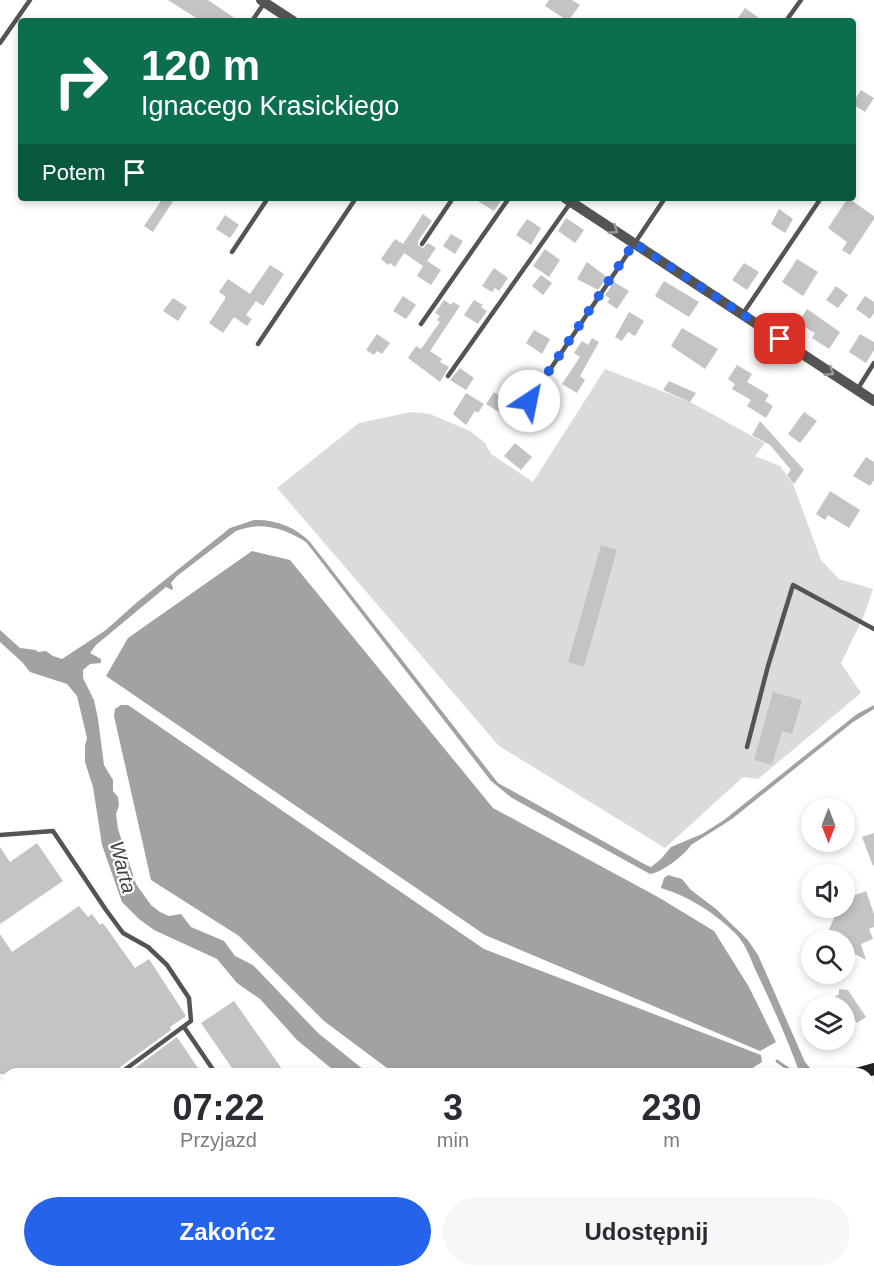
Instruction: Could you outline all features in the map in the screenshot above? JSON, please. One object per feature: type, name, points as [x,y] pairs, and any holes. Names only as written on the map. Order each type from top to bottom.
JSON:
[{"type":"street","points":[[263,1],[288,18]]},
{"type":"street","points":[[570,201],[874,401]]},
{"type":"lane","points":[[0,43],[30,0]]},
{"type":"lane","points":[[788,18],[801,0]]},
{"type":"lane","points":[[254,18],[263,1]]},
{"type":"lane","points":[[232,252],[266,201]]},
{"type":"lane","points":[[258,344],[354,201]]},
{"type":"lane","points":[[422,244],[451,201]]},
{"type":"lane","points":[[421,324],[507,201]]},
{"type":"lane","points":[[448,376],[567,201]]},
{"type":"lane","points":[[529,401],[663,201]]},
{"type":"lane","points":[[742,315],[819,201]]},
{"type":"lane","points":[[857,390],[874,363]]},
{"type":"lane","points":[[747,747],[768,666],[794,585],[874,629]]},
{"type":"lane","points":[[0,835],[53,831],[123,933],[148,947],[167,965],[189,998],[191,1021],[127,1068]]},
{"type":"lane","points":[[184,1027],[212,1068]]},
{"type":"shaded area","points":[[605,369],[690,402],[765,443],[755,456],[780,466],[793,484],[821,560],[839,579],[873,589],[863,618],[841,663],[861,693],[758,779],[743,777],[665,848],[499,746],[277,488],[359,423],[411,412],[430,414],[470,431],[485,443],[491,454],[533,482]]},
{"type":"water","name":"Warta","points":[[254,520],[284,525],[298,532],[310,542],[498,783],[651,867],[671,847],[702,834],[724,820],[857,714],[874,705],[874,709],[853,722],[732,819],[691,845],[672,863],[650,874],[512,798],[491,781],[306,542],[289,533],[264,526],[236,531],[177,576],[171,583],[172,590],[166,587],[96,645],[90,653],[101,659],[101,663],[90,664],[83,670],[83,678],[94,700],[104,765],[113,780],[113,791],[118,797],[119,805],[116,814],[118,829],[136,884],[151,905],[160,912],[169,916],[181,914],[191,927],[224,941],[235,956],[253,965],[318,1033],[362,1068],[331,1068],[297,1040],[260,999],[237,983],[217,959],[154,930],[122,902],[102,845],[93,787],[85,762],[87,738],[77,696],[67,684],[30,672],[0,642],[0,630],[20,648],[38,652],[46,651],[62,659],[106,630],[230,528]]},
{"type":"water","points":[[252,551],[290,560],[493,808],[658,897],[714,931],[749,987],[776,1042],[760,1051],[485,935],[106,676],[128,638]]},
{"type":"water","points":[[121,705],[128,705],[484,949],[761,1055],[762,1062],[752,1068],[387,1068],[324,1021],[239,936],[151,880],[114,716],[115,709]]},
{"type":"water","points":[[668,875],[682,879],[691,890],[716,909],[747,939],[758,955],[805,1062],[810,1068],[798,1068],[778,1019],[739,937],[710,912],[691,900],[661,888],[664,878]]},
{"type":"building","points":[[168,0],[208,0],[235,18],[196,18]]},
{"type":"building","points":[[549,0],[572,0],[580,5],[570,18],[563,18],[545,6]]},
{"type":"building","points":[[745,8],[759,18],[738,18]]},
{"type":"building","points":[[861,90],[874,98],[865,112],[856,106],[856,98]]},
{"type":"building","points":[[161,201],[173,201],[153,232],[144,226]]},
{"type":"building","points":[[478,201],[501,201],[494,211]]},
{"type":"building","points":[[846,201],[852,201],[874,216],[850,255],[842,250],[847,242],[828,228]]},
{"type":"building","points":[[779,209],[793,219],[785,233],[771,224]]},
{"type":"building","points":[[423,214],[432,221],[418,241],[418,245],[423,248],[428,243],[436,248],[427,261],[441,270],[431,285],[417,276],[423,266],[404,253],[395,267],[381,259],[395,239],[403,244]]},
{"type":"building","points":[[225,215],[239,225],[230,238],[216,229]]},
{"type":"building","points":[[566,218],[584,230],[575,243],[558,231]]},
{"type":"building","points":[[527,219],[541,228],[531,245],[516,235]]},
{"type":"building","points":[[451,234],[463,241],[455,254],[443,246]]},
{"type":"building","points":[[545,249],[560,260],[549,277],[533,266]]},
{"type":"building","points":[[797,259],[818,272],[803,296],[782,282]]},
{"type":"building","points":[[587,262],[607,277],[598,290],[577,279]]},
{"type":"building","points":[[744,263],[759,272],[747,290],[732,280]]},
{"type":"building","points":[[270,265],[284,274],[263,306],[256,301],[246,315],[252,319],[247,326],[234,317],[223,333],[209,323],[225,299],[225,296],[219,292],[228,279],[250,294]]},
{"type":"building","points":[[494,268],[508,278],[499,291],[495,288],[492,292],[482,286]]},
{"type":"building","points":[[541,275],[552,283],[543,295],[532,286]]},
{"type":"building","points":[[664,281],[699,302],[689,317],[655,296]]},
{"type":"building","points":[[614,282],[629,291],[617,309],[607,302],[610,299],[605,295]]},
{"type":"building","points":[[836,286],[848,295],[838,308],[826,300]]},
{"type":"building","points":[[403,296],[416,305],[406,319],[393,311]]},
{"type":"building","points":[[865,296],[874,302],[874,313],[870,319],[856,309]]},
{"type":"building","points":[[173,298],[187,307],[178,321],[163,311]]},
{"type":"building","points":[[444,300],[451,305],[453,302],[460,306],[430,351],[442,359],[440,362],[449,367],[440,382],[408,358],[416,346],[421,349],[440,322],[437,320],[440,316],[435,313]]},
{"type":"building","points":[[474,300],[483,305],[481,307],[487,311],[478,324],[464,315]]},
{"type":"building","points":[[807,309],[840,332],[829,349],[812,338],[815,333],[798,323]]},
{"type":"building","points":[[629,312],[644,321],[635,336],[628,332],[622,341],[615,337]]},
{"type":"building","points":[[682,328],[718,349],[705,369],[671,346]]},
{"type":"building","points":[[534,330],[550,339],[542,354],[526,343]]},
{"type":"building","points":[[377,334],[390,343],[382,354],[377,351],[374,355],[366,350]]},
{"type":"building","points":[[860,334],[874,342],[874,350],[866,363],[849,352]]},
{"type":"building","points":[[592,338],[599,342],[580,376],[585,380],[577,393],[562,384],[580,357],[574,353],[582,341],[588,345]]},
{"type":"building","points":[[737,365],[752,374],[747,382],[769,395],[765,401],[773,406],[766,418],[747,406],[751,400],[732,389],[735,384],[728,379]]},
{"type":"building","points":[[460,368],[474,378],[466,390],[450,380]]},
{"type":"building","points":[[669,381],[696,393],[690,402],[663,390]]},
{"type":"building","points":[[494,392],[507,401],[499,412],[486,404]]},
{"type":"building","points":[[466,393],[484,404],[478,413],[475,411],[466,425],[453,414]]},
{"type":"building","points":[[804,412],[817,421],[800,443],[788,434]]},
{"type":"building","points":[[760,421],[804,470],[794,484],[787,475],[791,470],[770,445],[752,435]]},
{"type":"building","points":[[515,443],[532,457],[521,470],[504,456]]},
{"type":"building","points":[[866,457],[874,462],[874,480],[870,486],[853,476]]},
{"type":"building","points":[[830,491],[860,510],[849,528],[828,515],[825,520],[816,514]]},
{"type":"building","points":[[601,545],[617,550],[584,667],[568,662]]},
{"type":"building","points":[[773,692],[802,700],[792,734],[782,731],[772,765],[754,760]]},
{"type":"building","points":[[874,833],[874,865],[873,866],[862,837]]},
{"type":"building","points":[[37,843],[63,881],[0,924],[0,847],[10,862]]},
{"type":"building","points":[[866,891],[874,914],[874,927],[869,929],[873,939],[861,944],[866,960],[855,954],[855,930],[829,930],[834,918],[855,918],[855,895]]},
{"type":"building","points":[[79,906],[88,917],[92,914],[100,925],[103,923],[135,968],[149,959],[186,1016],[170,1027],[171,1030],[119,1068],[0,1068],[0,934],[12,952]]},
{"type":"building","points":[[839,989],[848,990],[852,996],[836,996],[839,994]]},
{"type":"building","points":[[855,1000],[866,1017],[857,1023],[855,1021]]},
{"type":"building","points":[[234,1001],[281,1068],[232,1068],[201,1023]]},
{"type":"building","points":[[177,1037],[198,1068],[135,1068]]},
{"type":"waterway","points":[[777,1061],[787,1068]]},
{"type":"route","points":[[529,401],[634,243],[780,339]]}]
